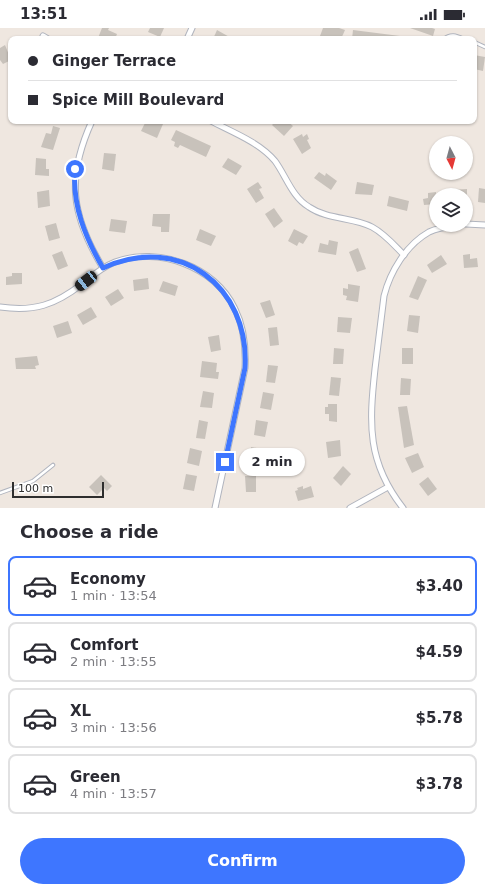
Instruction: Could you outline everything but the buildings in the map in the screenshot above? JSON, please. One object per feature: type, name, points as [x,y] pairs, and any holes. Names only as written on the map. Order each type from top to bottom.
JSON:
[{"type":"street","points":[[91,124],[79,151],[74,181],[80,220],[92,250],[103,268]]},
{"type":"street","points":[[216,124],[264,150],[275,162],[299,198],[308,207],[319,213],[335,218],[371,226],[385,236],[404,255]]},
{"type":"street","points":[[473,224],[485,225]]},
{"type":"street","points":[[403,508],[388,487],[380,469],[371,438],[370,411],[387,282],[404,255],[430,232]]},
{"type":"street","points":[[0,307],[33,308],[52,304],[77,288],[103,268],[122,260],[145,256],[164,258],[184,263],[204,274],[217,284],[235,308],[244,337],[245,368],[216,508]]},
{"type":"street","points":[[350,508],[388,487]]},
{"type":"lane","points":[[0,493],[34,481],[53,465]]},
{"type":"route","points":[[75,169],[74,181],[80,220],[92,250],[103,268],[115,262],[145,256],[164,258],[184,263],[204,274],[217,284],[235,308],[244,337],[246,352],[245,368],[225,462]]}]
